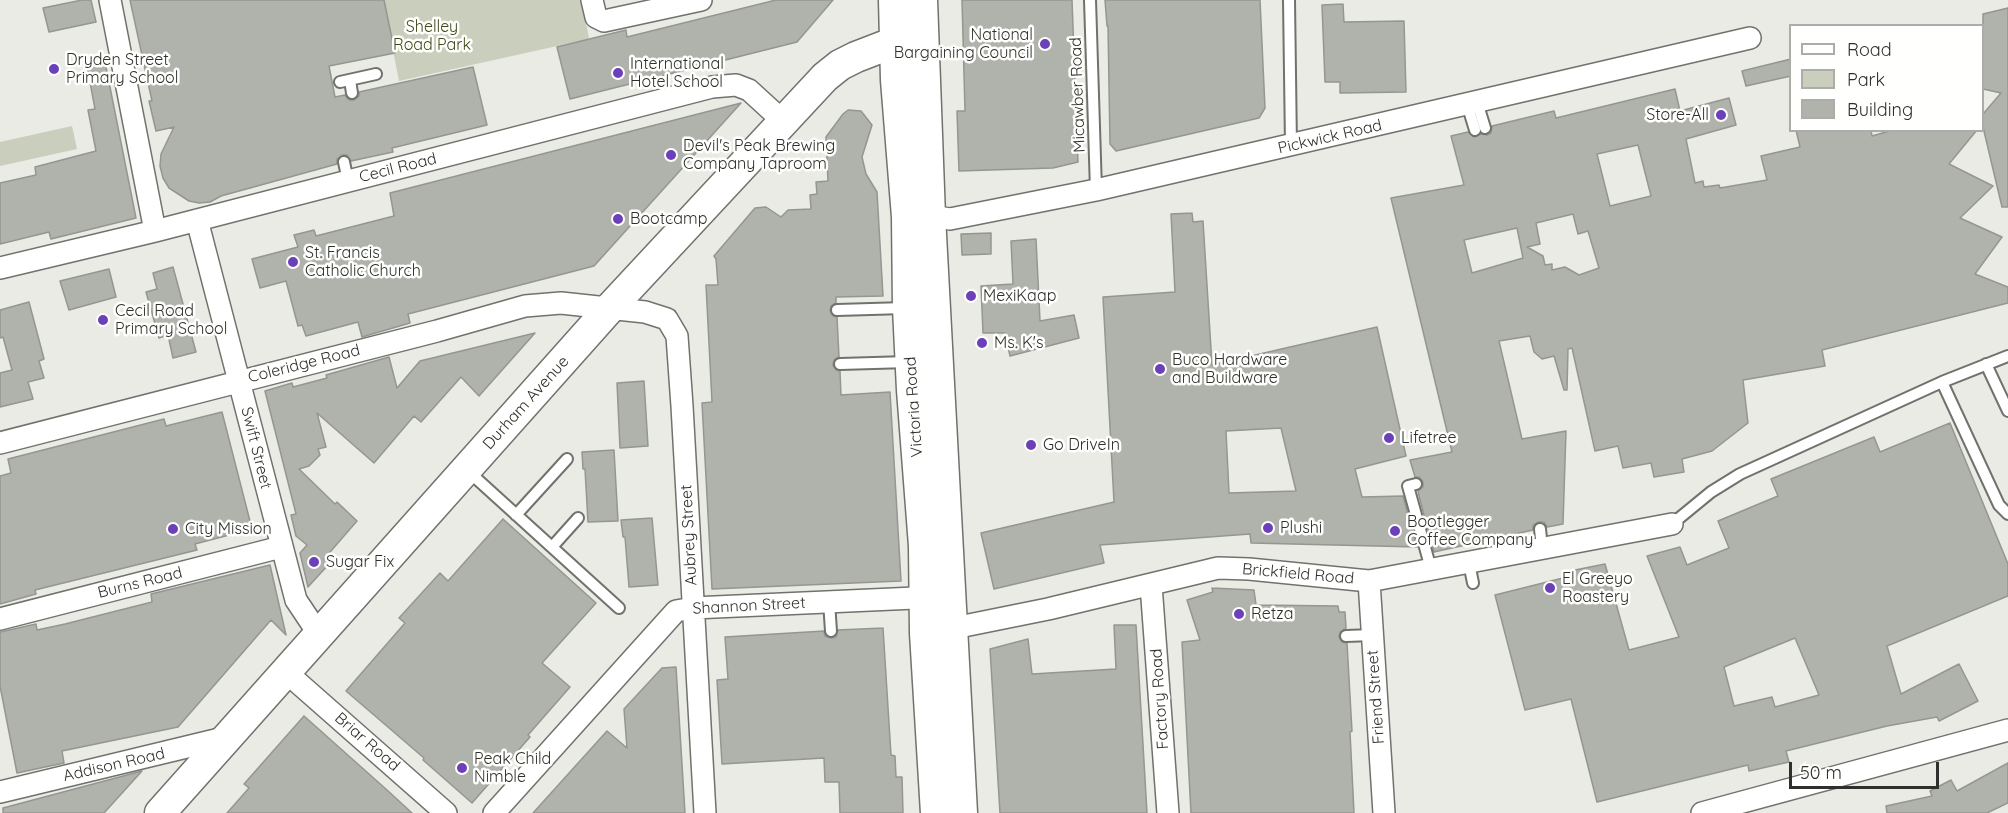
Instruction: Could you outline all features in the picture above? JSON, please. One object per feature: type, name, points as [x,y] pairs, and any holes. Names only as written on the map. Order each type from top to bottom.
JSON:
[{"type":"main road","name":"Victoria Road","points":[[894,0],[909,40]]},
{"type":"main road","name":"Victoria Road","points":[[922,0],[896,80],[919,217],[938,632],[936,813]]},
{"type":"main road","name":"Durham Avenue","points":[[160,813],[609,309],[825,77],[840,64],[909,40]]},
{"type":"main road","name":"Victoria Road","points":[[919,217],[908,308],[924,546],[937,597]]},
{"type":"main road","name":"Victoria Road","points":[[938,632],[962,813]]},
{"type":"street","points":[[110,0],[155,231]]},
{"type":"street","points":[[592,0],[596,17],[599,20],[609,20],[701,0]]},
{"type":"street","name":"Pickwick Road","points":[[919,217],[950,219],[1096,190],[1750,38]]},
{"type":"street","name":"Cecil Road","points":[[0,268],[197,220],[346,172],[712,87],[736,85],[749,90],[784,122]]},
{"type":"street","name":"Swift Street","points":[[197,220],[296,600],[320,636]]},
{"type":"street","name":"Coleridge Road","points":[[0,443],[437,331],[525,306],[561,303],[609,309]]},
{"type":"street","name":"Aubrey Street","points":[[609,309],[645,312],[667,319],[677,336],[705,813]]},
{"type":"street","name":"Brickfield Road","points":[[938,632],[1218,568],[1369,581],[1431,569],[1471,573],[1541,539],[1672,524]]},
{"type":"street","name":"Burns Road","points":[[0,619],[281,547]]},
{"type":"street","name":"Friend Street","points":[[1369,581],[1384,813]]},
{"type":"street","name":"Factory Road","points":[[1151,585],[1168,813]]},
{"type":"street","name":"Shannon Street","points":[[494,813],[676,611],[693,608],[937,597]]},
{"type":"street","name":"Briar Road","points":[[287,673],[446,813]]},
{"type":"street","points":[[1701,813],[2008,730]]},
{"type":"street","name":"Addison Road","points":[[0,792],[228,737]]},
{"type":"lane","name":"Micawber Road","points":[[1090,0],[1096,190]]},
{"type":"lane","points":[[1289,0],[1291,146]]},
{"type":"lane","points":[[352,93],[345,81],[376,74]]},
{"type":"lane","points":[[1472,103],[1480,129]]},
{"type":"lane","points":[[837,310],[908,308]]},
{"type":"lane","points":[[1672,524],[1711,492],[1740,474],[1942,382],[2008,356]]},
{"type":"lane","points":[[840,364],[911,362]]},
{"type":"lane","points":[[1986,364],[2008,411]]},
{"type":"lane","points":[[1942,382],[1999,505],[2008,514]]},
{"type":"lane","points":[[516,514],[567,459]]},
{"type":"lane","points":[[466,470],[619,608]]},
{"type":"lane","points":[[1416,484],[1408,486],[1431,569]]},
{"type":"lane","points":[[552,547],[578,518]]},
{"type":"lane","points":[[829,602],[831,631]]},
{"type":"lane","points":[[1346,636],[1373,635]]},
{"type":"green space","name":"Shelley Road Park","points":[[383,0],[582,0],[589,39],[399,81]]},
{"type":"green space","points":[[72,126],[77,149],[0,166],[0,142]]},
{"type":"building","points":[[91,0],[96,22],[49,32],[43,8]]},
{"type":"building","points":[[130,0],[384,0],[395,53],[329,66],[335,97],[345,95],[349,100],[354,100],[359,96],[359,92],[473,67],[487,125],[392,148],[393,152],[351,161],[347,155],[342,155],[337,159],[337,164],[221,196],[210,202],[189,201],[169,188],[163,178],[160,166],[161,154],[174,127],[156,131],[149,101],[152,101]]},
{"type":"building","name":"International Hotel School","points":[[776,0],[833,0],[797,42],[570,99],[557,47],[626,30],[627,37]]},
{"type":"building","points":[[962,0],[1072,0],[1078,162],[1053,168],[959,171],[957,111],[965,111]]},
{"type":"building","points":[[1105,0],[1260,0],[1265,108],[1259,118],[1116,151],[1110,144],[1108,26]]},
{"type":"building","points":[[1343,4],[1344,22],[1404,21],[1406,92],[1340,93],[1340,82],[1325,82],[1322,5]]},
{"type":"building","points":[[2008,8],[2008,207],[2002,207],[1984,131],[1984,113],[2001,93],[1984,89],[1983,14]]},
{"type":"building","points":[[1789,59],[1789,76],[1746,86],[1742,71]]},
{"type":"building","points":[[105,62],[136,218],[51,239],[49,232],[0,244],[0,183],[36,175],[35,167],[96,151],[88,110],[95,109],[87,66]]},
{"type":"building","points":[[1675,89],[1680,111],[1729,98],[1736,125],[1686,139],[1695,183],[1703,181],[1704,187],[1719,185],[1720,188],[1767,180],[1761,156],[1800,147],[1796,132],[1871,132],[1872,136],[1886,132],[1975,132],[1949,164],[1993,186],[1960,218],[2002,237],[1975,274],[2008,287],[2008,303],[1822,350],[1825,366],[1743,380],[1748,423],[1712,451],[1682,459],[1684,472],[1654,477],[1651,463],[1623,468],[1618,446],[1595,451],[1572,348],[1568,349],[1567,390],[1564,390],[1554,356],[1542,359],[1534,352],[1530,336],[1499,341],[1522,439],[1566,431],[1563,524],[1547,527],[1544,522],[1539,522],[1533,525],[1533,530],[1434,552],[1418,491],[1423,487],[1423,482],[1419,477],[1415,477],[1410,460],[1452,452],[1391,198],[1464,185],[1451,136],[1468,132],[1474,137],[1481,134],[1487,135],[1491,133],[1492,126],[1554,111],[1556,118]],"holes":[[[1638,145],[1651,196],[1610,206],[1597,154]],[[1573,214],[1578,234],[1588,231],[1599,268],[1579,275],[1565,267],[1552,270],[1552,264],[1545,265],[1543,256],[1527,247],[1540,244],[1536,223]],[[1517,228],[1523,258],[1472,273],[1464,240]]]},
{"type":"building","points":[[741,103],[594,266],[408,314],[410,323],[362,337],[358,322],[306,336],[302,325],[298,326],[286,281],[260,288],[252,259],[298,247],[294,235],[314,230],[316,236],[394,216],[390,193]]},
{"type":"building","points":[[848,110],[861,111],[872,125],[862,157],[866,174],[877,192],[883,296],[836,297],[836,303],[831,306],[830,311],[833,316],[837,317],[839,357],[834,360],[833,365],[836,370],[840,371],[841,395],[890,392],[901,581],[712,589],[702,403],[712,402],[706,285],[718,285],[714,256],[755,208],[766,207],[781,217],[788,210],[811,209],[810,195],[817,194],[816,182],[828,181],[826,137]]},
{"type":"building","points":[[1192,213],[1193,222],[1203,221],[1212,365],[1377,327],[1406,456],[1355,469],[1362,497],[1403,496],[1417,547],[1251,543],[1250,534],[1100,545],[1104,563],[994,589],[981,533],[1114,502],[1103,297],[1175,292],[1171,214]],"holes":[[[1281,428],[1296,491],[1229,493],[1226,431]]]},
{"type":"building","points":[[991,233],[991,254],[962,255],[961,234]]},
{"type":"building","points":[[1036,239],[1040,321],[1074,315],[1079,338],[1010,356],[1005,333],[983,333],[981,286],[1013,284],[1011,241]]},
{"type":"building","points":[[173,267],[196,352],[173,358],[168,335],[159,338],[146,292],[157,289],[153,273]]},
{"type":"building","points":[[109,269],[116,297],[69,310],[60,281]]},
{"type":"building","points":[[29,302],[44,359],[39,361],[44,378],[28,382],[33,399],[0,407],[0,373],[12,370],[3,337],[0,338],[0,310]]},
{"type":"building","points":[[535,333],[479,396],[461,377],[421,422],[414,416],[374,463],[317,413],[326,447],[318,449],[320,455],[309,466],[299,469],[335,504],[337,502],[357,521],[324,559],[329,564],[308,587],[300,553],[307,545],[296,536],[291,515],[296,514],[265,391],[292,383],[293,387],[327,378],[326,375],[389,357],[397,388],[420,361]]},
{"type":"building","points":[[644,381],[648,446],[620,448],[617,383]]},
{"type":"building","points":[[222,412],[252,529],[195,544],[197,550],[35,590],[36,594],[0,604],[0,476],[11,473],[8,459],[164,419],[166,426]]},
{"type":"building","points":[[1950,423],[2008,564],[2008,596],[1887,646],[1901,694],[1959,664],[1978,701],[1939,721],[1937,717],[1887,726],[1786,751],[1789,762],[1749,771],[1748,765],[1597,802],[1571,699],[1525,710],[1495,595],[1571,576],[1570,571],[1605,564],[1629,650],[1679,637],[1647,556],[1680,547],[1687,565],[1729,548],[1718,521],[1778,496],[1771,479],[1874,437],[1880,452]],"holes":[[[1795,638],[1819,695],[1775,707],[1772,697],[1734,706],[1724,667]]]},
{"type":"building","points":[[614,450],[618,521],[588,522],[582,452]]},
{"type":"building","points":[[652,518],[658,585],[629,587],[625,537],[623,537],[621,520]]},
{"type":"building","points":[[503,519],[596,603],[542,663],[570,687],[472,803],[346,691],[405,623],[399,618],[440,573],[448,581]]},
{"type":"building","points":[[270,565],[286,635],[271,620],[178,727],[62,751],[64,763],[17,773],[0,686],[0,632],[36,624],[37,630],[65,624],[152,602],[151,594]]},
{"type":"building","points":[[1212,588],[1254,590],[1256,605],[1338,606],[1339,612],[1345,612],[1346,628],[1340,632],[1339,637],[1342,642],[1347,643],[1354,813],[1191,813],[1182,642],[1200,640],[1187,600],[1213,592]]},
{"type":"building","points":[[1114,625],[1136,625],[1147,813],[1000,813],[990,649],[1028,639],[1032,674],[1116,669]]},
{"type":"building","points":[[883,628],[891,755],[895,756],[896,777],[902,777],[903,813],[840,813],[839,782],[825,782],[824,758],[722,764],[717,680],[728,679],[725,637],[824,631],[825,636],[831,638],[836,637],[838,630]]},
{"type":"building","points":[[676,667],[685,813],[533,813],[607,731],[627,748],[624,709],[662,668]]},
{"type":"building","points":[[304,716],[412,813],[227,813],[249,788],[244,784]]},
{"type":"building","points":[[2008,763],[2008,803],[1987,813],[1887,813],[1886,806],[1932,796],[1930,791],[1951,780],[1957,791]]},
{"type":"building","points":[[142,771],[104,813],[3,813],[3,808]]},
{"type":"place","name":"National Bargaining Council","points":[[1045,44]]},
{"type":"place","name":"Dryden Street Primary School","points":[[54,69]]},
{"type":"place","name":"International Hotel School","points":[[618,73]]},
{"type":"place","name":"Store-All","points":[[1721,115]]},
{"type":"place","name":"Devil's Peak Brewing Company Taproom","points":[[671,155]]},
{"type":"place","name":"Bootcamp","points":[[618,219]]},
{"type":"place","name":"St. Francis Catholic Church","points":[[293,262]]},
{"type":"place","name":"MexiKaap","points":[[971,296]]},
{"type":"place","name":"Cecil Road Primary School","points":[[103,320]]},
{"type":"place","name":"Ms. K's","points":[[982,343]]},
{"type":"place","name":"Buco Hardware and Buildware","points":[[1160,369]]},
{"type":"place","name":"Lifetree","points":[[1389,438]]},
{"type":"place","name":"Go DriveIn","points":[[1031,445]]},
{"type":"place","name":"Plushi","points":[[1268,528]]},
{"type":"place","name":"City Mission","points":[[173,529]]},
{"type":"place","name":"Bootlegger Coffee Company","points":[[1395,531]]},
{"type":"place","name":"Sugar Fix","points":[[314,562]]},
{"type":"place","name":"El Greeyo Roastery","points":[[1550,588]]},
{"type":"place","name":"Retza","points":[[1239,614]]},
{"type":"place","name":"Peak Child Nimble","points":[[462,768]]}]
